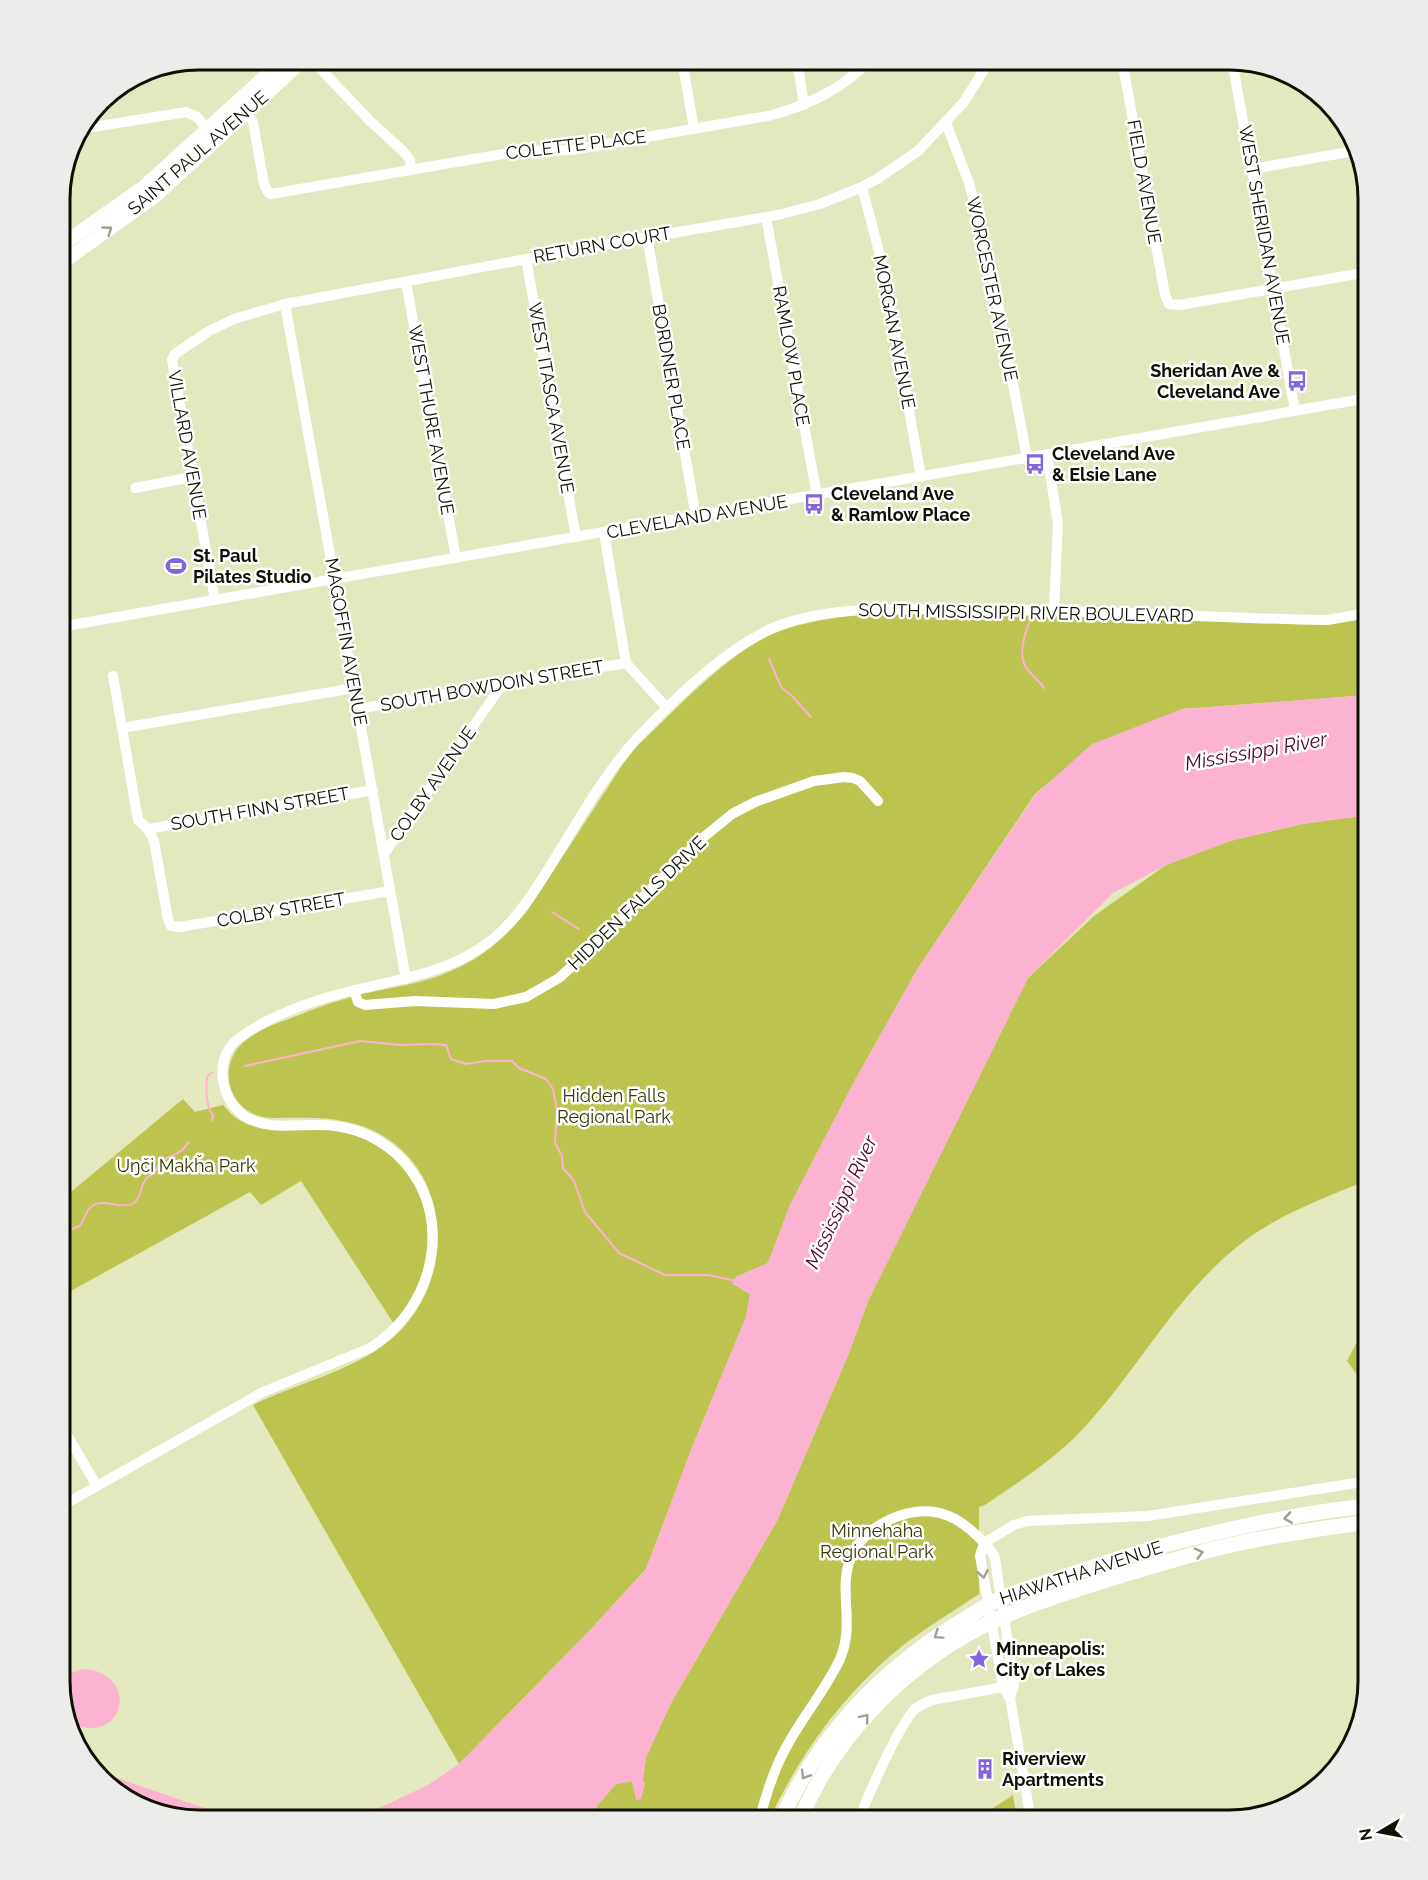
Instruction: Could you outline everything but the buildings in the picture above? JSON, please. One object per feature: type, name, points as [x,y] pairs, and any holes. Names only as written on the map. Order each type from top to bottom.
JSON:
[{"type":"highway","name":"HIAWATHA AVENUE","points":[[786,1810],[804,1776],[827,1741],[853,1708],[911,1654],[995,1601],[1111,1560],[1154,1548],[1278,1519],[1358,1506]]},
{"type":"highway","name":"HIAWATHA AVENUE","points":[[804,1810],[827,1767],[872,1710],[921,1666],[957,1640],[998,1619],[1083,1587],[1202,1552],[1259,1539],[1358,1524]]},
{"type":"main road","name":"SAINT PAUL AVENUE","points":[[243,106],[273,71]]},
{"type":"main road","name":"SAINT PAUL AVENUE","points":[[71,238],[144,187],[289,71]]},
{"type":"main road","name":"SAINT PAUL AVENUE","points":[[71,256],[156,196],[212,134]]},
{"type":"street","points":[[322,71],[370,122],[403,151],[410,160],[411,170]]},
{"type":"street","points":[[684,71],[694,129]]},
{"type":"street","points":[[799,71],[804,105]]},
{"type":"street","name":"COLETTE PLACE","points":[[243,106],[253,122],[264,183],[268,192],[275,194],[524,151],[572,150],[768,116],[804,105],[837,88],[857,71]]},
{"type":"street","name":"RETURN COURT","points":[[172,360],[175,354],[186,346],[234,319],[285,304],[766,217],[820,204],[862,187],[905,161],[946,123],[964,102],[983,71]]},
{"type":"street","name":"FIELD AVENUE","points":[[1124,71],[1164,295],[1169,304],[1180,305],[1273,288]]},
{"type":"street","name":"WEST SHERIDAN AVENUE","points":[[1234,71],[1295,411]]},
{"type":"street","points":[[93,127],[186,112],[197,117],[212,134]]},
{"type":"street","name":"WORCESTER AVENUE","points":[[946,123],[969,183],[990,262],[1027,458]]},
{"type":"street","points":[[1252,169],[1349,153]]},
{"type":"street","name":"MORGAN AVENUE","points":[[862,187],[883,267],[921,477]]},
{"type":"street","name":"RAMLOW PLACE","points":[[766,217],[817,496]]},
{"type":"street","name":"BORDNER PLACE","points":[[646,237],[696,517]]},
{"type":"street","name":"WEST ITASCA AVENUE","points":[[526,259],[576,537]]},
{"type":"street","points":[[1273,288],[1358,274]]},
{"type":"street","name":"WEST THURE AVENUE","points":[[406,282],[456,558]]},
{"type":"street","name":"MAGOFFIN AVENUE","points":[[285,304],[406,979]]},
{"type":"street","name":"VILLARD AVENUE","points":[[172,360],[215,600]]},
{"type":"street","name":"CLEVELAND AVENUE","points":[[71,625],[1358,400]]},
{"type":"street","points":[[1047,455],[1058,524],[1054,610]]},
{"type":"street","points":[[135,488],[192,477]]},
{"type":"street","points":[[604,533],[626,663],[667,708]]},
{"type":"street","name":"SOUTH MISSISSIPPI RIVER BOULEVARD","points":[[70,1501],[261,1394],[370,1348],[381,1341],[402,1320],[420,1293],[430,1264],[432,1249],[433,1234],[429,1206],[422,1186],[400,1156],[376,1138],[352,1129],[332,1125],[255,1122],[234,1106],[225,1090],[223,1062],[231,1046],[264,1023],[299,1008],[354,990],[406,979],[448,966],[491,941],[513,921],[528,901],[615,766],[642,733],[722,659],[741,645],[759,634],[800,618],[843,611],[1054,610],[1327,620],[1358,615]]},
{"type":"street","name":"SOUTH BOWDOIN STREET","points":[[358,710],[626,663]]},
{"type":"street","points":[[113,676],[138,820],[147,829]]},
{"type":"street","name":"COLBY AVENUE","points":[[384,854],[502,685]]},
{"type":"street","name":"SOUTH BOWDOIN STREET","points":[[122,728],[354,688]]},
{"type":"street","name":"HIDDEN FALLS DRIVE","points":[[354,990],[358,1002],[365,1005],[415,1001],[494,1004],[526,997],[559,978],[699,841],[732,814],[755,802],[814,781],[844,777],[860,781],[878,801]]},
{"type":"street","name":"SOUTH FINN STREET","points":[[147,829],[373,790]]},
{"type":"street","name":"COLBY STREET","points":[[147,829],[154,841],[171,926],[180,927],[390,891]]},
{"type":"street","points":[[70,1440],[97,1486]]},
{"type":"street","points":[[1029,1810],[995,1601],[980,1556],[984,1543],[1028,1521],[1120,1519],[1148,1516],[1358,1483]]},
{"type":"street","points":[[762,1810],[778,1762],[833,1673],[841,1655],[848,1626],[845,1572],[856,1547],[866,1536],[896,1516],[921,1511],[943,1513],[959,1520],[978,1535],[984,1543]]},
{"type":"street","points":[[864,1810],[906,1720],[922,1704],[932,1700],[1008,1686]]},
{"type":"green space","name":"Hidden Falls Regional Park","points":[[882,613],[1205,620],[1358,616],[1358,696],[1182,709],[1054,778],[1035,794],[918,968],[855,1080],[790,1205],[768,1263],[736,1277],[733,1284],[750,1294],[746,1317],[693,1445],[646,1569],[591,1629],[459,1764],[253,1405],[330,1374],[367,1356],[399,1332],[418,1308],[430,1281],[437,1253],[437,1224],[431,1196],[419,1170],[400,1148],[374,1131],[349,1122],[310,1118],[271,1118],[256,1115],[247,1110],[232,1092],[229,1076],[231,1061],[244,1042],[271,1026],[347,998],[430,979],[463,966],[484,953],[512,929],[528,910],[636,747],[705,681],[744,650],[764,638],[795,626]]},
{"type":"green space","name":"Minnehaha Regional Park","points":[[1358,817],[1358,1184],[1284,1216],[1238,1246],[1194,1288],[1100,1410],[1079,1433],[1034,1471],[979,1507],[979,1594],[904,1645],[863,1681],[832,1717],[804,1756],[774,1810],[597,1810],[597,1806],[616,1784],[643,1779],[646,1757],[671,1703],[777,1521],[849,1353],[868,1301],[1028,978],[1094,916],[1166,865],[1230,841],[1302,824]]},
{"type":"green space","name":"Uŋči Makȟa Park","points":[[183,1099],[195,1112],[223,1105],[231,1114],[246,1124],[270,1129],[322,1129],[351,1133],[382,1148],[406,1171],[422,1201],[427,1234],[425,1262],[417,1287],[394,1324],[301,1181],[261,1205],[250,1192],[70,1291],[70,1192]]},
{"type":"green space","points":[[1358,1340],[1358,1376],[1347,1361]]},
{"type":"green space","points":[[1013,1795],[1015,1810],[990,1810]]},
{"type":"water","name":"Mississippi River","points":[[1358,696],[1358,817],[1302,824],[1230,841],[1166,865],[1113,893],[1028,978],[868,1301],[849,1353],[777,1521],[671,1703],[646,1757],[643,1779],[645,1785],[641,1799],[636,1800],[632,1781],[616,1784],[597,1806],[597,1810],[372,1810],[428,1785],[459,1764],[591,1629],[646,1569],[693,1445],[746,1317],[750,1294],[732,1283],[736,1277],[768,1263],[790,1205],[855,1080],[918,968],[1036,794],[1092,744],[1182,709]]},
{"type":"water","points":[[83,1669],[101,1673],[113,1682],[119,1693],[119,1706],[115,1717],[105,1725],[91,1728],[78,1725],[70,1681],[70,1674]]},
{"type":"water","points":[[113,1776],[210,1810],[182,1808],[150,1800]]},
{"type":"waterway","points":[[1029,623],[1024,640],[1023,659],[1028,670],[1044,688]]},
{"type":"waterway","points":[[769,659],[781,687],[811,717]]},
{"type":"waterway","points":[[552,912],[579,929]]},
{"type":"waterway","points":[[245,1066],[360,1041],[402,1045],[446,1045],[451,1059],[466,1064],[512,1061],[519,1068],[546,1079],[553,1089],[557,1110],[555,1143],[562,1156],[563,1168],[574,1181],[585,1212],[619,1253],[665,1275],[708,1275],[737,1281]]},
{"type":"waterway","points":[[212,1121],[207,1084],[208,1075],[213,1072]]},
{"type":"waterway","points":[[70,1229],[80,1226],[93,1205],[134,1203],[147,1178],[165,1159],[179,1152],[189,1142]]},
{"type":"place","name":"Sheridan Ave & Cleveland Ave","points":[[1297,381]]},
{"type":"place","name":"Cleveland Ave & Elsie Lane","points":[[1035,464]]},
{"type":"place","name":"Cleveland Ave & Ramlow Place","points":[[814,504]]},
{"type":"place","name":"St. Paul Pilates Studio","points":[[176,566]]},
{"type":"place","name":"Minneapolis: City of Lakes","points":[[979,1659]]},
{"type":"place","name":"Riverview Apartments","points":[[985,1769]]}]
